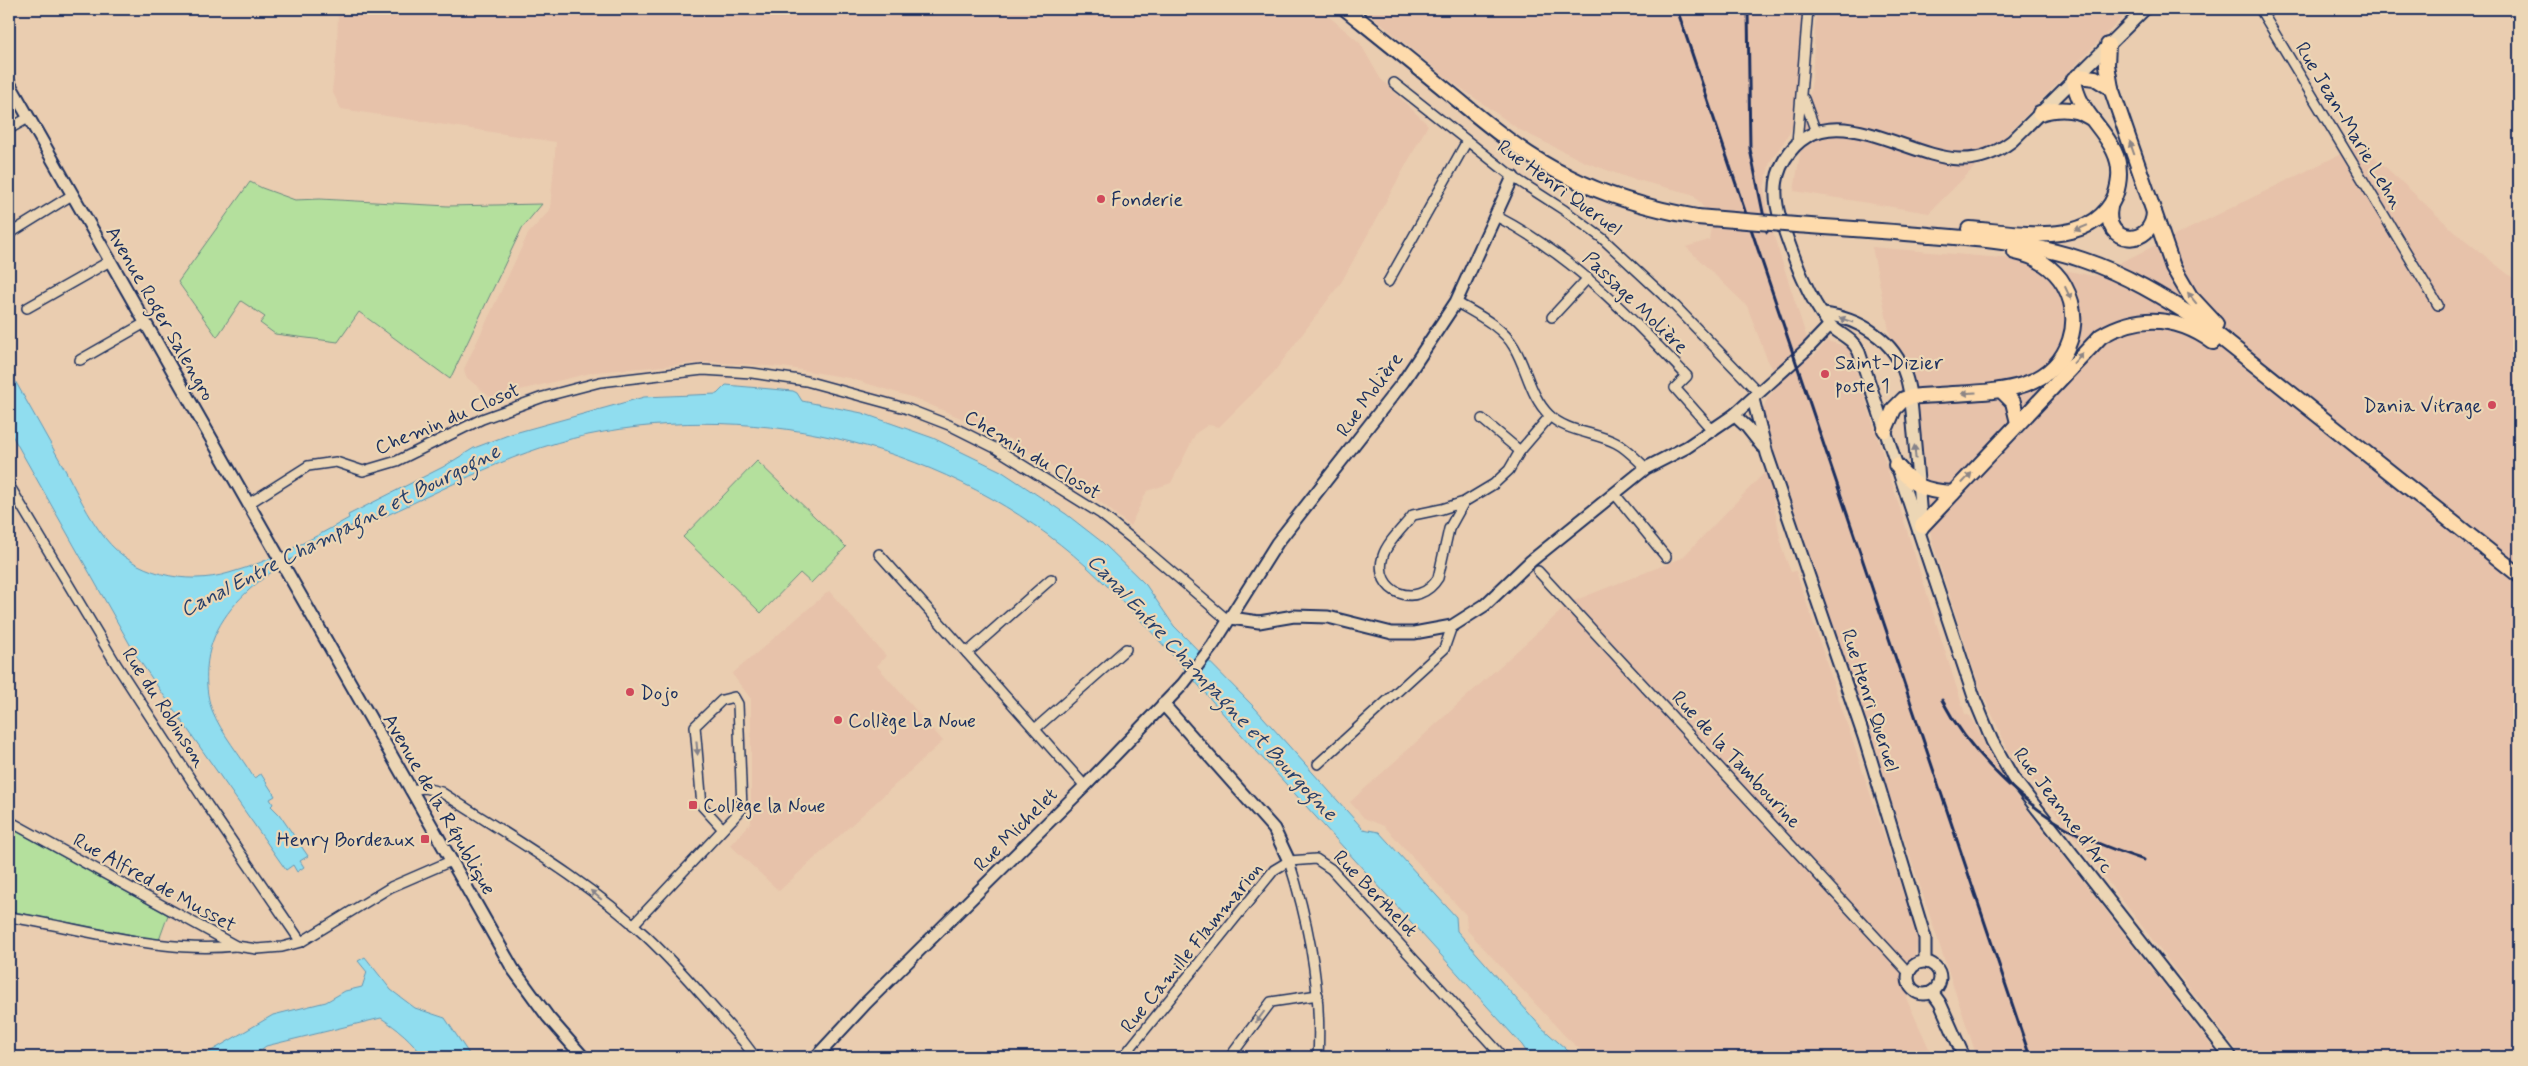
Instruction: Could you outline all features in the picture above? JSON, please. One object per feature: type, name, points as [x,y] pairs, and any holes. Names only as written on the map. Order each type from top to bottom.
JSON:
[{"type":"main road","points":[[1346,9],[1473,112],[1541,162],[1566,176],[1614,196],[1667,212],[1697,217],[1982,239],[2036,248],[2082,259],[2119,273],[2157,293],[2200,321],[2519,575]]},
{"type":"main road","points":[[1231,618],[1259,622],[1294,616],[1328,617],[1392,633],[1414,633],[1452,626],[1485,604],[1531,561],[1646,468],[1713,431],[1734,415],[1830,325],[1799,267],[1776,204],[1777,176],[1782,164],[1797,143],[1816,132],[1828,129],[1854,130],[1936,155],[1968,159],[1987,156],[1999,151],[2012,141],[2108,45],[2139,11]]},
{"type":"main road","points":[[2108,45],[2106,65],[2111,88],[2174,267],[2190,296],[2214,322],[2318,414]]},
{"type":"main road","points":[[2076,77],[2096,78],[2111,88]]},
{"type":"main road","points":[[2076,77],[2078,99],[2090,118],[2109,140],[2116,154],[2120,170],[2118,188],[2110,207],[2109,224],[2114,232],[2130,238],[2138,237],[2149,228],[2154,212]]},
{"type":"main road","name":"Avenue Roger Salengro","points":[[9,83],[280,560]]},
{"type":"main road","points":[[2040,114],[2050,110],[2068,109],[2090,118]]},
{"type":"main road","name":"Rue Molière","points":[[1231,618],[1277,542],[1403,382],[1456,302],[1513,177]]},
{"type":"main road","points":[[1858,229],[1952,228],[2059,234],[2085,228],[2110,207]]},
{"type":"main road","points":[[1884,430],[1899,404],[1910,397],[2001,390],[2024,386],[2043,377],[2060,361],[2065,353],[2072,334],[2074,314],[2072,303],[2061,279],[2041,261],[2020,253],[1898,232]]},
{"type":"main road","name":"Rue Jeanne d'Arc","points":[[1823,314],[1852,321],[1870,330],[1888,344],[1902,365],[1910,397],[1926,553]]},
{"type":"main road","points":[[1922,526],[2101,336],[2131,322],[2148,319],[2164,320],[2195,330],[2362,449]]},
{"type":"main road","name":"Rue Jeanne d'Arc","points":[[1830,325],[1847,336],[1856,346],[1975,700],[2002,760],[2231,1057]]},
{"type":"main road","points":[[2001,390],[2013,402],[2018,424]]},
{"type":"main road","name":"Rue Henri Queruel","points":[[1756,396],[1767,454],[1864,737],[1925,938],[1925,961]]},
{"type":"main road","name":"Rue Henri Queruel","points":[[1734,415],[1747,427],[1767,454]]},
{"type":"main road","points":[[1896,465],[1919,487],[1935,492],[1953,493]]},
{"type":"main road","name":"Avenue de la République","points":[[280,560],[513,970],[548,1017],[583,1057]]},
{"type":"main road","name":"Rue Michelet","points":[[816,1057],[866,1003],[1085,786],[1183,684],[1212,648],[1231,618]]},
{"type":"main road","points":[[1164,704],[1274,829],[1288,861]]},
{"type":"main road","points":[[1925,961],[1934,965],[1940,974],[1939,984],[1932,992],[1923,994],[1913,990],[1908,982],[1908,972],[1915,964],[1925,961]]},
{"type":"main road","points":[[1932,992],[1940,1003],[1964,1057]]},
{"type":"street","points":[[1797,143],[1803,96],[1808,9]]},
{"type":"street","name":"Rue Jean-Marie Lehn","points":[[2260,9],[2438,305]]},
{"type":"street","name":"Rue Henri Queruel","points":[[1394,83],[1513,177],[1564,210],[1602,238],[1675,306],[1756,396]]},
{"type":"street","points":[[1803,96],[1816,132]]},
{"type":"street","points":[[9,129],[28,118]]},
{"type":"street","points":[[1388,282],[1466,140]]},
{"type":"street","points":[[9,234],[72,195]]},
{"type":"street","name":"Passage Molière","points":[[1496,216],[1530,233],[1588,278],[1687,376],[1675,388],[1713,431]]},
{"type":"street","points":[[27,308],[110,261]]},
{"type":"street","points":[[1552,317],[1588,278]]},
{"type":"street","points":[[1456,302],[1481,316],[1513,345],[1531,389],[1550,416],[1566,425],[1615,442],[1628,450],[1646,468]]},
{"type":"street","points":[[80,360],[145,323]]},
{"type":"street","name":"Chemin du Closot","points":[[248,504],[308,466],[336,462],[363,471],[397,461],[482,418],[552,394],[600,382],[703,370],[752,373],[806,381],[850,392],[949,425],[980,440],[1044,477],[1101,514],[1224,617],[1231,618]]},
{"type":"street","points":[[1464,502],[1449,529],[1438,578],[1434,584],[1416,596],[1407,596],[1390,587],[1382,573],[1383,554],[1413,515],[1442,510],[1464,502],[1494,484],[1508,470],[1520,451],[1550,416]]},
{"type":"street","points":[[1482,419],[1520,451]]},
{"type":"street","name":"Rue du Robinson","points":[[9,485],[116,664],[301,942]]},
{"type":"street","points":[[1614,493],[1666,557]]},
{"type":"street","points":[[879,554],[1085,786]]},
{"type":"street","name":"Rue de la Tambourine","points":[[1538,571],[1908,972]]},
{"type":"street","points":[[967,653],[1050,579]]},
{"type":"street","points":[[1318,764],[1444,649],[1452,626]]},
{"type":"street","points":[[1035,729],[1126,650]]},
{"type":"street","points":[[633,925],[722,828],[742,809],[738,704],[734,697],[727,698],[695,726],[702,806],[722,828]]},
{"type":"street","points":[[410,790],[424,788],[441,792],[556,864],[633,925],[659,949],[743,1041],[755,1057]]},
{"type":"street","name":"Rue Alfred de Musset","points":[[9,820],[236,946],[257,949],[282,947],[301,942],[391,887],[451,861]]},
{"type":"street","name":"Rue Berthelot","points":[[1288,861],[1316,858],[1325,863],[1503,1057]]},
{"type":"street","points":[[1288,861],[1299,894],[1318,995],[1320,1026],[1318,1057]]},
{"type":"street","name":"Rue Camille Flammarion","points":[[1123,1057],[1274,870],[1288,861]]},
{"type":"street","points":[[9,917],[137,941],[206,949],[236,946]]},
{"type":"street","points":[[1230,1057],[1271,1002],[1318,995]]},
{"type":"street","points":[[743,1041],[764,1057]]},
{"type":"shaded area","points":[[338,9],[1320,9],[1360,43],[1380,78],[1428,125],[1342,281],[1274,372],[1219,427],[1208,425],[1196,433],[1171,483],[1147,491],[1130,526],[1082,487],[1012,440],[914,398],[849,378],[783,367],[709,362],[595,372],[490,397],[466,377],[464,369],[528,234],[550,210],[556,142],[341,109],[332,91],[337,50]]},
{"type":"shaded area","points":[[1363,9],[1803,9],[1794,124],[1770,162],[1764,188],[1768,218],[1813,357],[1827,341],[1849,347],[1965,714],[1970,716],[2008,785],[2220,1057],[1977,1057],[1764,420],[1763,409],[1767,399],[1779,384],[1776,374],[1767,359],[1747,306],[1686,247],[1709,240],[1711,227],[1705,209],[1692,194],[1629,178],[1585,162],[1520,130],[1448,79]]},
{"type":"shaded area","points":[[1816,9],[2131,9],[1929,213],[1794,191],[1812,80]]},
{"type":"shaded area","points":[[2361,144],[2455,232],[2519,283],[2519,1057],[2242,1057],[2009,752],[1979,686],[1933,545],[1872,247],[2013,259],[2093,276]]},
{"type":"shaded area","points":[[1768,469],[1777,492],[1773,498],[1782,549],[1791,572],[1796,571],[1918,937],[1907,1000],[1933,1057],[1589,1057],[1567,1038],[1467,930],[1466,915],[1384,826],[1364,818],[1350,802],[1571,602],[1682,558]]},
{"type":"shaded area","name":"Collège La Noue","points":[[829,591],[886,656],[877,666],[943,741],[779,891],[730,845],[751,823],[751,699],[732,674]]},
{"type":"green space","points":[[250,182],[295,200],[320,199],[448,206],[542,204],[522,228],[450,379],[359,312],[338,342],[275,334],[260,323],[265,317],[241,301],[217,337],[178,282]]},
{"type":"green space","points":[[757,461],[846,547],[811,583],[800,573],[761,613],[683,537]]},
{"type":"green space","points":[[9,827],[168,915],[159,940],[9,911]]},
{"type":"water","name":"Canal Entre Champagne et Bourgogne","points":[[9,370],[88,512],[105,538],[130,560],[161,574],[178,577],[212,577],[245,568],[320,534],[349,518],[348,515],[443,467],[474,448],[511,434],[644,397],[717,394],[726,385],[793,391],[797,393],[802,401],[862,413],[933,438],[1001,471],[1066,514],[1102,542],[1146,585],[1174,626],[1255,708],[1363,829],[1379,832],[1456,917],[1457,931],[1541,1027],[1575,1057],[1530,1057],[1522,1045],[1152,633],[1109,587],[1086,566],[1034,525],[977,490],[916,463],[852,442],[787,429],[721,424],[654,425],[588,435],[557,443],[498,464],[355,529],[353,525],[283,564],[260,580],[240,598],[224,619],[212,642],[207,668],[207,689],[212,710],[221,727],[254,778],[261,774],[275,796],[270,799],[273,804],[271,806],[279,814],[308,856],[300,861],[304,867],[297,872],[293,865],[286,870],[137,657],[9,430]]},
{"type":"water","points":[[365,957],[391,990],[415,1008],[445,1018],[471,1057],[423,1057],[404,1035],[381,1018],[266,1046],[251,1057],[201,1057],[273,1015],[326,1002],[345,991],[362,987],[367,972],[358,961]]},
{"type":"railway","points":[[1677,9],[2030,1057]]},
{"type":"railway","points":[[1748,9],[1750,149],[1767,232]]},
{"type":"railway","points":[[1942,700],[1953,720],[1983,759],[2020,795],[2060,824],[2088,839],[2144,860]]},
{"type":"place","name":"Fonderie","points":[[1101,199]]},
{"type":"place","name":"Saint-Dizier poste 1","points":[[1825,374]]},
{"type":"place","name":"Dania Vitrage","points":[[2492,405]]},
{"type":"place","name":"Dojo","points":[[630,692]]},
{"type":"place","name":"Collège La Noue","points":[[838,720]]},
{"type":"place","name":"Collège la Noue","points":[[693,805]]},
{"type":"place","name":"Henry Bordeaux","points":[[425,839]]}]
